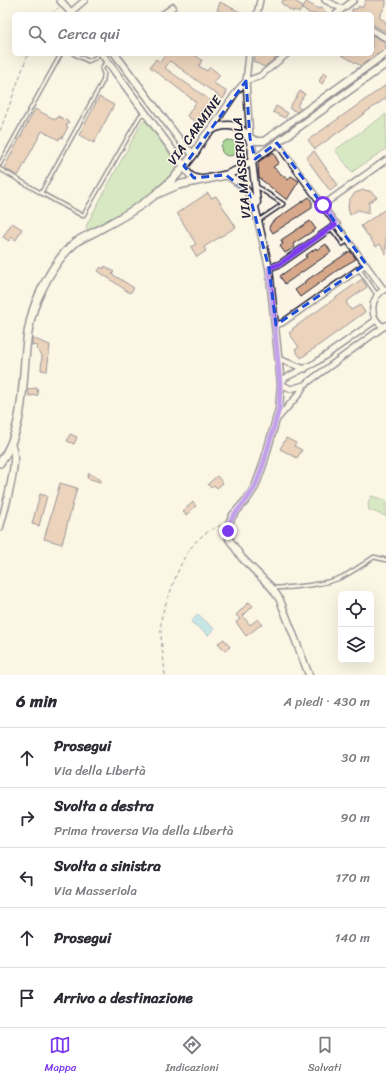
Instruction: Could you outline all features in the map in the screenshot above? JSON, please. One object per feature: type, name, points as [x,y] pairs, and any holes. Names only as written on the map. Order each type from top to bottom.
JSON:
[{"type":"main road","points":[[209,132],[223,126],[231,125],[238,127],[250,138]]},
{"type":"main road","name":"VIA CARMINE","points":[[157,194],[184,166],[209,132]]},
{"type":"main road","name":"VIA MASSERIOLA","points":[[250,138],[253,149],[252,161]]},
{"type":"main road","name":"VIA CARMINE","points":[[157,194],[178,185],[226,174],[240,169],[252,161]]},
{"type":"main road","points":[[0,463],[11,445],[16,433],[19,420],[25,352],[35,304],[41,291],[62,257],[76,242],[122,217],[157,194]]},
{"type":"street","points":[[72,12],[86,0]]},
{"type":"street","points":[[257,12],[260,0]]},
{"type":"street","points":[[325,0],[341,12],[354,0]]},
{"type":"street","points":[[62,2],[70,12]]},
{"type":"street","points":[[166,12],[172,7]]},
{"type":"street","points":[[374,31],[386,38]]},
{"type":"street","points":[[250,138],[257,142],[264,141],[386,53]]},
{"type":"street","points":[[103,56],[184,166],[188,174],[194,178],[203,179]]},
{"type":"street","points":[[117,56],[185,147],[194,154]]},
{"type":"street","points":[[250,56],[246,81],[260,76],[285,56]]},
{"type":"street","points":[[252,161],[386,64]]},
{"type":"street","name":"VIA MASSERIOLA","points":[[246,81],[250,138]]},
{"type":"street","name":"VIA CARMINE","points":[[209,132],[237,91],[246,81]]},
{"type":"street","points":[[277,143],[385,289],[377,295],[373,302],[372,311],[379,324],[385,326]]},
{"type":"street","points":[[323,205],[386,160]]},
{"type":"street","name":"VIA MASSERIOLA","points":[[229,523],[255,487],[277,419],[280,403],[276,325],[269,268],[255,207],[257,202],[252,161]]},
{"type":"street","points":[[226,174],[242,185],[249,193],[255,207]]},
{"type":"street","points":[[269,268],[280,264],[336,224]]},
{"type":"street","points":[[276,325],[282,323],[366,264]]},
{"type":"street","points":[[376,320],[311,366],[289,375],[280,384],[291,389],[304,385],[385,326]]},
{"type":"street","points":[[278,359],[305,369]]},
{"type":"street","points":[[311,366],[316,376]]},
{"type":"street","points":[[277,419],[299,394],[304,385]]},
{"type":"street","points":[[0,527],[8,500],[14,460],[14,452],[11,445]]},
{"type":"street","points":[[229,523],[229,539],[235,549],[272,588],[280,600],[309,675]]},
{"type":"lane","points":[[0,164],[60,56]]},
{"type":"lane","points":[[78,56],[88,61],[96,56]]},
{"type":"lane","points":[[41,193],[103,81],[104,74],[102,69],[106,61]]},
{"type":"lane","points":[[0,169],[83,216],[140,116],[144,112]]},
{"type":"lane","points":[[255,185],[283,204],[258,221]]},
{"type":"lane","points":[[331,228],[343,244],[348,240]]},
{"type":"lane","points":[[359,269],[377,295]]},
{"type":"lane","points":[[272,588],[285,588],[325,582],[341,578],[374,557],[386,560]]},
{"type":"path","points":[[54,12],[62,2]]},
{"type":"path","points":[[0,131],[27,56]]},
{"type":"path","points":[[165,675],[161,622],[180,563],[190,548],[207,532],[229,523]]},
{"type":"highlighted area","points":[[246,81],[250,138],[255,159],[277,143],[366,264],[276,325],[269,268],[249,193],[226,175],[194,178],[184,166]]},
{"type":"green space","points":[[386,114],[386,149],[352,172],[335,150]]},
{"type":"green space","points":[[144,121],[147,122],[177,161],[178,164],[174,172],[134,206],[109,221],[88,230],[86,228],[87,224]]},
{"type":"green space","points":[[229,140],[235,142],[237,148],[235,154],[229,156],[223,154],[221,148],[223,142]]},
{"type":"green space","points":[[371,496],[386,500],[386,516],[369,510],[368,504]]},
{"type":"water","points":[[198,614],[214,629],[208,635],[191,622]]},
{"type":"building","points":[[283,0],[293,0],[303,6],[300,12],[294,10],[293,12],[281,3]]},
{"type":"building","points":[[366,0],[386,0],[386,5],[379,17],[386,22],[386,32],[374,25],[374,12],[352,12],[352,9],[357,9],[359,6],[362,8]]},
{"type":"building","points":[[220,2],[240,12],[221,12],[217,10]]},
{"type":"building","points":[[306,2],[319,9],[322,7],[326,12],[307,12],[302,9]]},
{"type":"building","points":[[374,36],[385,42],[386,49],[361,66],[344,56],[374,56]]},
{"type":"building","points":[[164,56],[196,56],[202,60],[199,66],[207,71],[210,67],[220,75],[214,83],[227,92],[223,99],[170,61],[165,68],[218,106],[213,113],[204,107],[199,114],[207,120],[202,127],[187,116],[196,102],[150,67],[156,59],[160,62]]},
{"type":"building","points":[[255,56],[278,56],[264,67],[253,61]]},
{"type":"building","points":[[324,72],[327,76],[322,84],[319,81]]},
{"type":"building","points":[[386,85],[386,98],[315,149],[308,140]]},
{"type":"building","points":[[300,91],[305,94],[297,106],[301,109],[297,112],[289,108]]},
{"type":"building","points":[[99,97],[114,105],[94,143],[79,135]]},
{"type":"building","points":[[276,106],[288,113],[285,118],[273,112]]},
{"type":"building","points":[[35,109],[56,120],[58,116],[69,122],[66,126],[68,127],[62,138],[60,137],[59,140],[42,131],[18,176],[4,168]]},
{"type":"building","points":[[314,151],[338,185],[330,191],[306,158]]},
{"type":"building","points":[[273,152],[279,163],[273,167],[288,180],[291,176],[299,181],[287,200],[259,178],[258,162]]},
{"type":"building","points":[[363,190],[370,191],[377,197],[368,203],[369,213],[358,210],[350,215],[348,208],[349,200],[355,193]]},
{"type":"building","points":[[208,193],[211,198],[216,196],[236,227],[204,247],[206,251],[197,257],[191,247],[196,244],[177,213]]},
{"type":"building","points":[[309,197],[312,202],[312,208],[273,233],[269,227],[272,222]]},
{"type":"building","points":[[384,210],[386,213],[386,254],[380,244],[376,247],[361,226]]},
{"type":"building","points":[[310,221],[316,229],[293,244],[295,247],[285,253],[280,246],[283,244],[281,240]]},
{"type":"building","points":[[12,223],[22,229],[16,240],[11,237],[9,241],[3,237]]},
{"type":"building","points":[[326,244],[331,252],[285,284],[280,276],[307,257],[305,256],[316,248],[317,250]]},
{"type":"building","points":[[350,251],[356,259],[342,267],[300,297],[295,290],[305,283],[304,282]]},
{"type":"building","points":[[105,266],[114,272],[112,274],[134,288],[130,293],[98,271],[101,267],[104,269]]},
{"type":"building","points":[[362,279],[367,287],[346,302],[351,310],[360,305],[365,312],[301,358],[295,350],[299,347],[289,333],[293,330],[292,329]]},
{"type":"building","points":[[32,338],[50,345],[47,371],[41,370],[42,355],[36,349],[38,346],[32,345]]},
{"type":"building","points":[[37,388],[38,395],[29,396],[28,389]]},
{"type":"building","points":[[70,434],[77,437],[74,444],[67,441]]},
{"type":"building","points":[[286,438],[296,443],[294,446],[302,450],[297,458],[280,449]]},
{"type":"building","points":[[89,473],[101,480],[100,482],[87,478]]},
{"type":"building","points":[[217,476],[223,483],[217,488],[214,485],[211,488],[208,484]]},
{"type":"building","points":[[60,483],[77,488],[62,544],[44,539]]},
{"type":"building","points":[[40,494],[47,496],[39,526],[32,524]]},
{"type":"building","points":[[193,502],[196,506],[186,515],[183,511]]},
{"type":"building","points":[[249,602],[253,606],[243,616],[250,625],[258,619],[262,624],[246,636],[236,622],[240,619],[236,615]]},
{"type":"building","points":[[224,639],[230,647],[225,651],[218,643]]},
{"type":"route","points":[[228,531],[229,523],[255,487],[277,419],[280,403],[276,325],[269,268],[278,266],[336,224],[323,205]]}]
